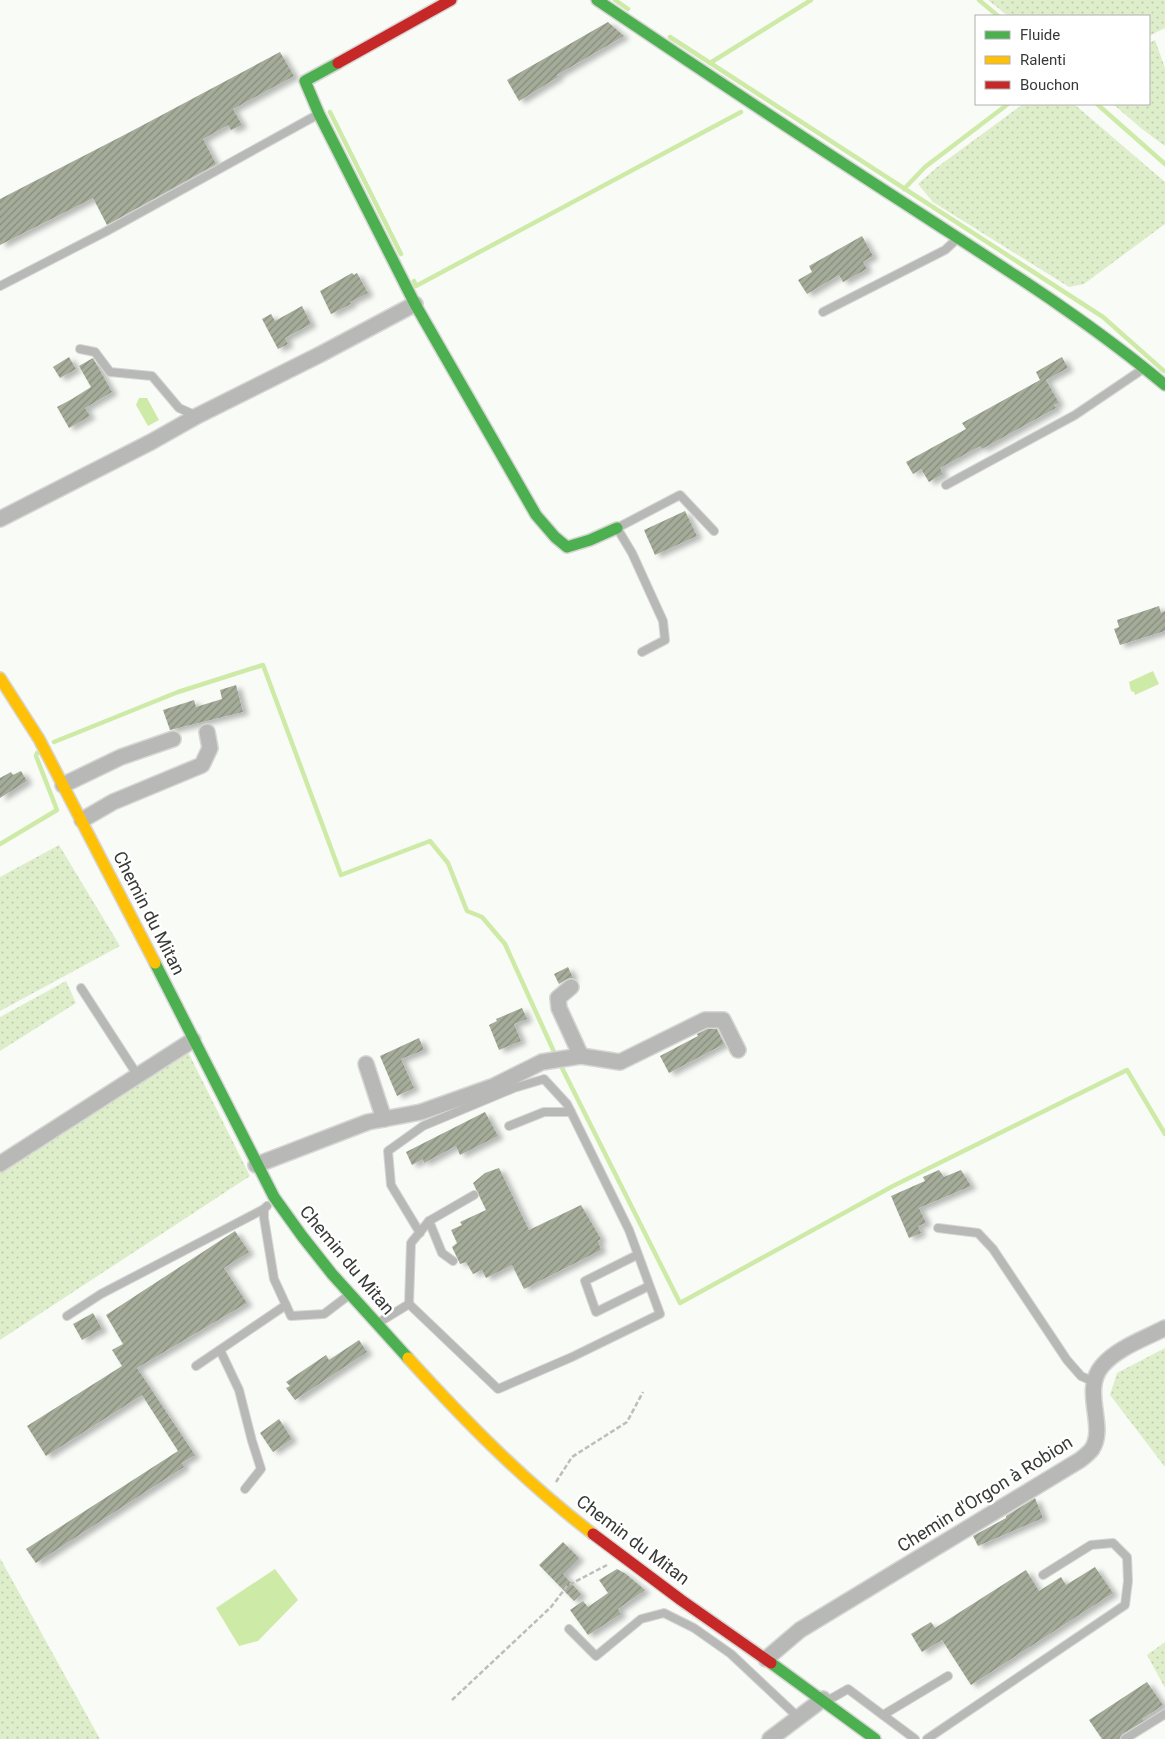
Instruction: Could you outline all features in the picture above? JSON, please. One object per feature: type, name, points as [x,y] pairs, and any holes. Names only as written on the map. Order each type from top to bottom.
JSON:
[{"type":"street","points":[[451,0],[305,81],[319,114],[415,304],[536,515],[555,537],[567,546],[590,540],[617,528]]},
{"type":"street","points":[[597,0],[741,97],[1043,294],[1165,384]]},
{"type":"street","points":[[0,520],[415,304]]},
{"type":"street","name":"Chemin du Mitan","points":[[0,678],[39,739],[82,820],[256,1165],[274,1197],[319,1259],[468,1424],[510,1465],[547,1497],[618,1553],[825,1700],[875,1739]]},
{"type":"street","points":[[82,820],[113,802],[202,766],[210,748],[207,732]]},
{"type":"street","points":[[63,785],[121,757],[173,739]]},
{"type":"street","points":[[571,987],[558,998],[559,1008],[581,1056]]},
{"type":"street","points":[[256,1165],[368,1122],[421,1112],[494,1086],[516,1067],[581,1056],[620,1062],[705,1020],[723,1020],[738,1050]]},
{"type":"street","points":[[0,1164],[193,1040]]},
{"type":"street","points":[[366,1064],[384,1119]]},
{"type":"street","points":[[1094,1382],[1101,1367],[1113,1355],[1165,1328]]},
{"type":"street","name":"Chemin d'Orgon à Robion","points":[[766,1659],[800,1630],[1080,1460],[1092,1449],[1097,1432],[1093,1404],[1094,1382]]},
{"type":"street","points":[[770,1739],[825,1700]]},
{"type":"lane","points":[[0,286],[106,232],[319,114]]},
{"type":"lane","points":[[823,312],[945,250],[959,238]]},
{"type":"lane","points":[[80,349],[95,352],[110,372],[152,376],[179,408],[197,416]]},
{"type":"lane","points":[[946,485],[1075,415],[1145,368]]},
{"type":"lane","points":[[642,652],[665,640],[663,621],[632,553],[617,528],[680,495],[714,531]]},
{"type":"lane","points":[[81,988],[138,1076]]},
{"type":"lane","points":[[420,1232],[392,1185],[388,1151],[422,1126],[514,1088],[544,1079],[567,1104],[571,1112],[629,1230],[660,1314],[572,1357],[498,1389],[409,1304],[411,1243],[420,1232],[429,1221],[474,1194]]},
{"type":"lane","points":[[509,1126],[544,1112],[571,1112]]},
{"type":"lane","points":[[67,1316],[101,1294],[264,1209],[274,1197]]},
{"type":"lane","points":[[264,1209],[274,1280],[291,1316],[324,1314],[350,1295]]},
{"type":"lane","points":[[429,1221],[442,1253],[454,1261]]},
{"type":"lane","points":[[938,1228],[978,1233],[993,1249],[1067,1360],[1081,1376],[1094,1382]]},
{"type":"lane","points":[[637,1254],[584,1281],[596,1312],[649,1286]]},
{"type":"lane","points":[[376,1324],[409,1304]]},
{"type":"lane","points":[[196,1366],[286,1305]]},
{"type":"lane","points":[[220,1350],[239,1390],[261,1469],[245,1489]]},
{"type":"lane","points":[[927,1739],[1125,1605],[1128,1581],[1127,1557],[1112,1543],[1091,1545],[1043,1575]]},
{"type":"lane","points":[[569,1629],[596,1656],[641,1619],[664,1614],[694,1628],[732,1654],[799,1718]]},
{"type":"lane","points":[[883,1715],[948,1676]]},
{"type":"lane","points":[[825,1700],[848,1689],[915,1739]]},
{"type":"lane","points":[[1125,1739],[1165,1714]]},
{"type":"path","points":[[547,1497],[572,1457],[627,1422],[643,1392]]},
{"type":"path","points":[[452,1700],[551,1606],[567,1586],[610,1563],[618,1553]]},
{"type":"shaded area","points":[[988,0],[1165,0],[1165,28],[1150,36],[1150,15],[1007,15]]},
{"type":"shaded area","points":[[1155,40],[1165,68],[1165,146],[1114,105],[1150,105],[1150,42]]},
{"type":"shaded area","points":[[1022,105],[1075,105],[1165,182],[1165,224],[1084,284],[1069,287],[933,202],[918,184],[936,168]]},
{"type":"shaded area","points":[[139,398],[147,398],[159,420],[148,426],[136,405]]},
{"type":"shaded area","points":[[1153,671],[1159,684],[1135,695],[1131,691],[1129,682]]},
{"type":"shaded area","points":[[59,845],[120,946],[0,1011],[0,877]]},
{"type":"shaded area","points":[[66,981],[76,1003],[0,1051],[0,1017]]},
{"type":"shaded area","points":[[187,1050],[250,1176],[0,1340],[0,1170]]},
{"type":"shaded area","points":[[1165,1348],[1165,1467],[1110,1395],[1117,1373]]},
{"type":"shaded area","points":[[0,1558],[100,1739],[0,1739]]},
{"type":"shaded area","points":[[275,1569],[298,1600],[258,1641],[239,1646],[216,1608]]},
{"type":"shaded area","points":[[1165,1642],[1165,1688],[1147,1655]]},
{"type":"building","points":[[608,22],[624,36],[557,75],[558,77],[519,101],[507,80]]},
{"type":"building","points":[[280,52],[294,76],[233,109],[242,125],[231,130],[228,125],[203,139],[216,164],[107,225],[93,198],[0,245],[0,199]]},
{"type":"building","points":[[862,236],[873,256],[863,262],[867,269],[843,282],[839,275],[807,294],[798,280],[812,272],[809,266]]},
{"type":"building","points":[[352,273],[354,275],[357,273],[368,293],[331,314],[320,291]]},
{"type":"building","points":[[302,306],[311,324],[285,338],[288,344],[278,349],[262,319],[271,314],[275,321]]},
{"type":"building","points":[[69,357],[76,369],[60,378],[53,367]]},
{"type":"building","points":[[1062,357],[1068,368],[1046,380],[1059,403],[1054,405],[1056,408],[982,449],[980,446],[940,468],[943,474],[929,482],[921,469],[913,474],[906,462],[966,429],[962,423],[1040,380],[1036,372]]},
{"type":"building","points":[[93,358],[112,392],[85,408],[90,416],[69,428],[57,407],[91,387],[79,366]]},
{"type":"building","points":[[685,511],[697,536],[655,555],[644,530]]},
{"type":"building","points":[[1159,606],[1161,613],[1165,611],[1165,631],[1120,645],[1114,629],[1119,627],[1117,620]]},
{"type":"building","points":[[236,685],[243,712],[170,730],[163,710],[194,700],[196,707],[222,699],[220,690]]},
{"type":"building","points":[[21,771],[27,781],[0,798],[0,778],[11,772],[13,775]]},
{"type":"building","points":[[568,967],[573,978],[559,984],[554,974]]},
{"type":"building","points":[[522,1008],[527,1019],[514,1024],[521,1041],[499,1050],[489,1025],[497,1021],[496,1019]]},
{"type":"building","points":[[707,1029],[717,1029],[724,1044],[669,1073],[660,1056],[698,1036],[697,1034]]},
{"type":"building","points":[[419,1038],[424,1050],[401,1059],[414,1088],[397,1096],[380,1056]]},
{"type":"building","points":[[485,1112],[498,1136],[460,1155],[456,1146],[424,1163],[423,1159],[412,1165],[406,1152]]},
{"type":"building","points":[[499,1168],[529,1230],[581,1205],[601,1239],[598,1241],[601,1250],[524,1289],[512,1265],[486,1278],[482,1270],[473,1274],[466,1262],[460,1264],[452,1247],[457,1243],[451,1230],[462,1225],[460,1222],[486,1210],[473,1183],[485,1173]]},
{"type":"building","points":[[939,1170],[944,1177],[961,1170],[971,1186],[919,1208],[926,1223],[918,1226],[921,1233],[909,1238],[891,1196],[925,1181],[923,1177]]},
{"type":"building","points":[[235,1231],[249,1252],[224,1268],[247,1303],[137,1368],[195,1455],[182,1463],[184,1467],[36,1563],[26,1549],[178,1451],[142,1395],[46,1456],[27,1426],[122,1366],[112,1350],[123,1344],[106,1315]]},
{"type":"building","points":[[93,1313],[102,1329],[82,1340],[73,1324]]},
{"type":"building","points":[[359,1340],[367,1352],[295,1400],[286,1388],[290,1386],[286,1382],[326,1355],[329,1360]]},
{"type":"building","points":[[279,1419],[292,1439],[273,1452],[260,1433]]},
{"type":"building","points":[[1035,1498],[1043,1518],[978,1546],[973,1536],[1006,1518],[1006,1516]]},
{"type":"building","points":[[563,1542],[579,1558],[563,1574],[581,1594],[574,1601],[539,1565]]},
{"type":"building","points":[[1095,1567],[1113,1593],[971,1685],[942,1640],[922,1652],[911,1634],[931,1622],[935,1628],[1026,1570],[1039,1591],[1061,1577],[1066,1585]]},
{"type":"building","points":[[617,1569],[645,1590],[618,1609],[621,1614],[588,1635],[570,1610],[583,1601],[588,1607],[608,1593],[599,1580]]},
{"type":"building","points":[[1147,1682],[1163,1705],[1142,1719],[1144,1721],[1122,1734],[1119,1739],[1102,1739],[1089,1720]]},
{"type":"waterway","points":[[615,0],[628,9]]},
{"type":"waterway","points":[[710,63],[811,0]]},
{"type":"waterway","points":[[979,0],[997,15]]},
{"type":"waterway","points":[[670,37],[1103,317],[1164,371]]},
{"type":"waterway","points":[[904,189],[925,167],[1007,105]]},
{"type":"waterway","points":[[1098,105],[1165,164]]},
{"type":"waterway","points":[[330,112],[401,254]]},
{"type":"waterway","points":[[414,281],[416,286],[741,112]]},
{"type":"waterway","points":[[54,742],[178,692],[263,665],[341,875],[430,841],[448,863],[467,911],[482,917],[505,944],[555,1054],[680,1303],[893,1186],[1127,1070],[1165,1134]]},
{"type":"waterway","points":[[0,844],[57,810],[36,756],[37,753]]},
{"type":"traffic: fast","points":[[597,0],[799,135],[1046,296],[1136,361],[1165,385]]},
{"type":"traffic: fast","points":[[338,63],[305,81],[319,114],[415,304],[536,515],[555,537],[567,547],[590,540],[617,528]]},
{"type":"traffic: fast","points":[[155,963],[274,1197],[332,1274],[408,1358]]},
{"type":"traffic: fast","points":[[771,1663],[875,1739]]},
{"type":"traffic: slow","points":[[0,678],[39,739],[155,963]]},
{"type":"traffic: slow","points":[[408,1358],[519,1472],[593,1534]]},
{"type":"traffic: jam","points":[[338,63],[451,0]]},
{"type":"traffic: jam","points":[[593,1534],[681,1600],[771,1663]]}]
